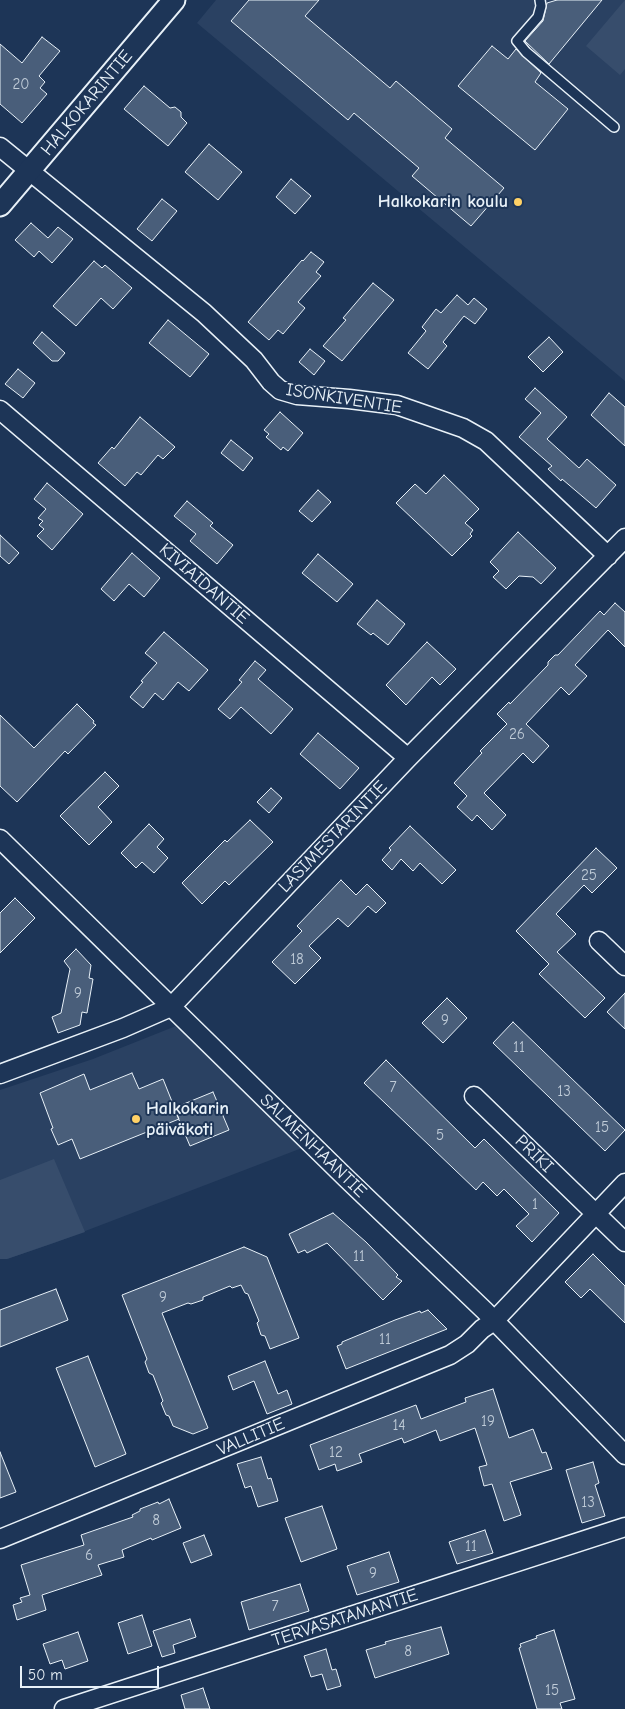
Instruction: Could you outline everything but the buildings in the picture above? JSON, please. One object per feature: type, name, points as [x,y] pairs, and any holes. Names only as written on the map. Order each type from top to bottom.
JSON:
[{"type":"street","name":"HALKOKARINTIE","points":[[0,205],[30,172],[174,0]]},
{"type":"street","name":"ISONKIVENTIE","points":[[0,147],[204,313],[254,360],[271,382],[280,390],[297,395],[397,405],[463,428],[486,442],[608,556]]},
{"type":"street","name":"KIVIAIDANTIE","points":[[0,410],[408,758]]},
{"type":"street","name":"LASIMESTARINTIE","points":[[0,1074],[123,1028],[171,1006],[408,758],[625,538]]},
{"type":"street","name":"SALMENHAANTIE","points":[[0,838],[494,1320],[625,1455]]},
{"type":"street","points":[[599,941],[625,966]]},
{"type":"street","name":"PRIKI","points":[[474,1096],[625,1242]]},
{"type":"street","points":[[494,1320],[625,1182]]},
{"type":"street","name":"VALLITIE","points":[[0,1539],[450,1355],[467,1344],[494,1320]]},
{"type":"street","name":"TERVASATAMANTIE","points":[[64,1709],[625,1527]]},
{"type":"lane","points":[[540,0],[541,6],[538,17],[517,41],[526,52],[614,127]]},
{"type":"shaded area","name":"Halkokarin koulu","points":[[216,0],[625,0],[625,381],[197,23]]},
{"type":"shaded area","points":[[625,0],[625,69],[620,75],[586,46]]},
{"type":"shaded area","name":"Halkokarin päiväkoti","points":[[176,1026],[302,1148],[54,1243],[7,1259],[0,1259],[0,1090],[93,1059]]},
{"type":"shaded area","points":[[54,1159],[85,1232],[7,1259],[0,1259],[0,1180]]},
{"type":"place","name":"Halkokarin koulu","points":[[518,202]]},
{"type":"place","name":"Halkokarin päiväkoti","points":[[136,1119]]}]
